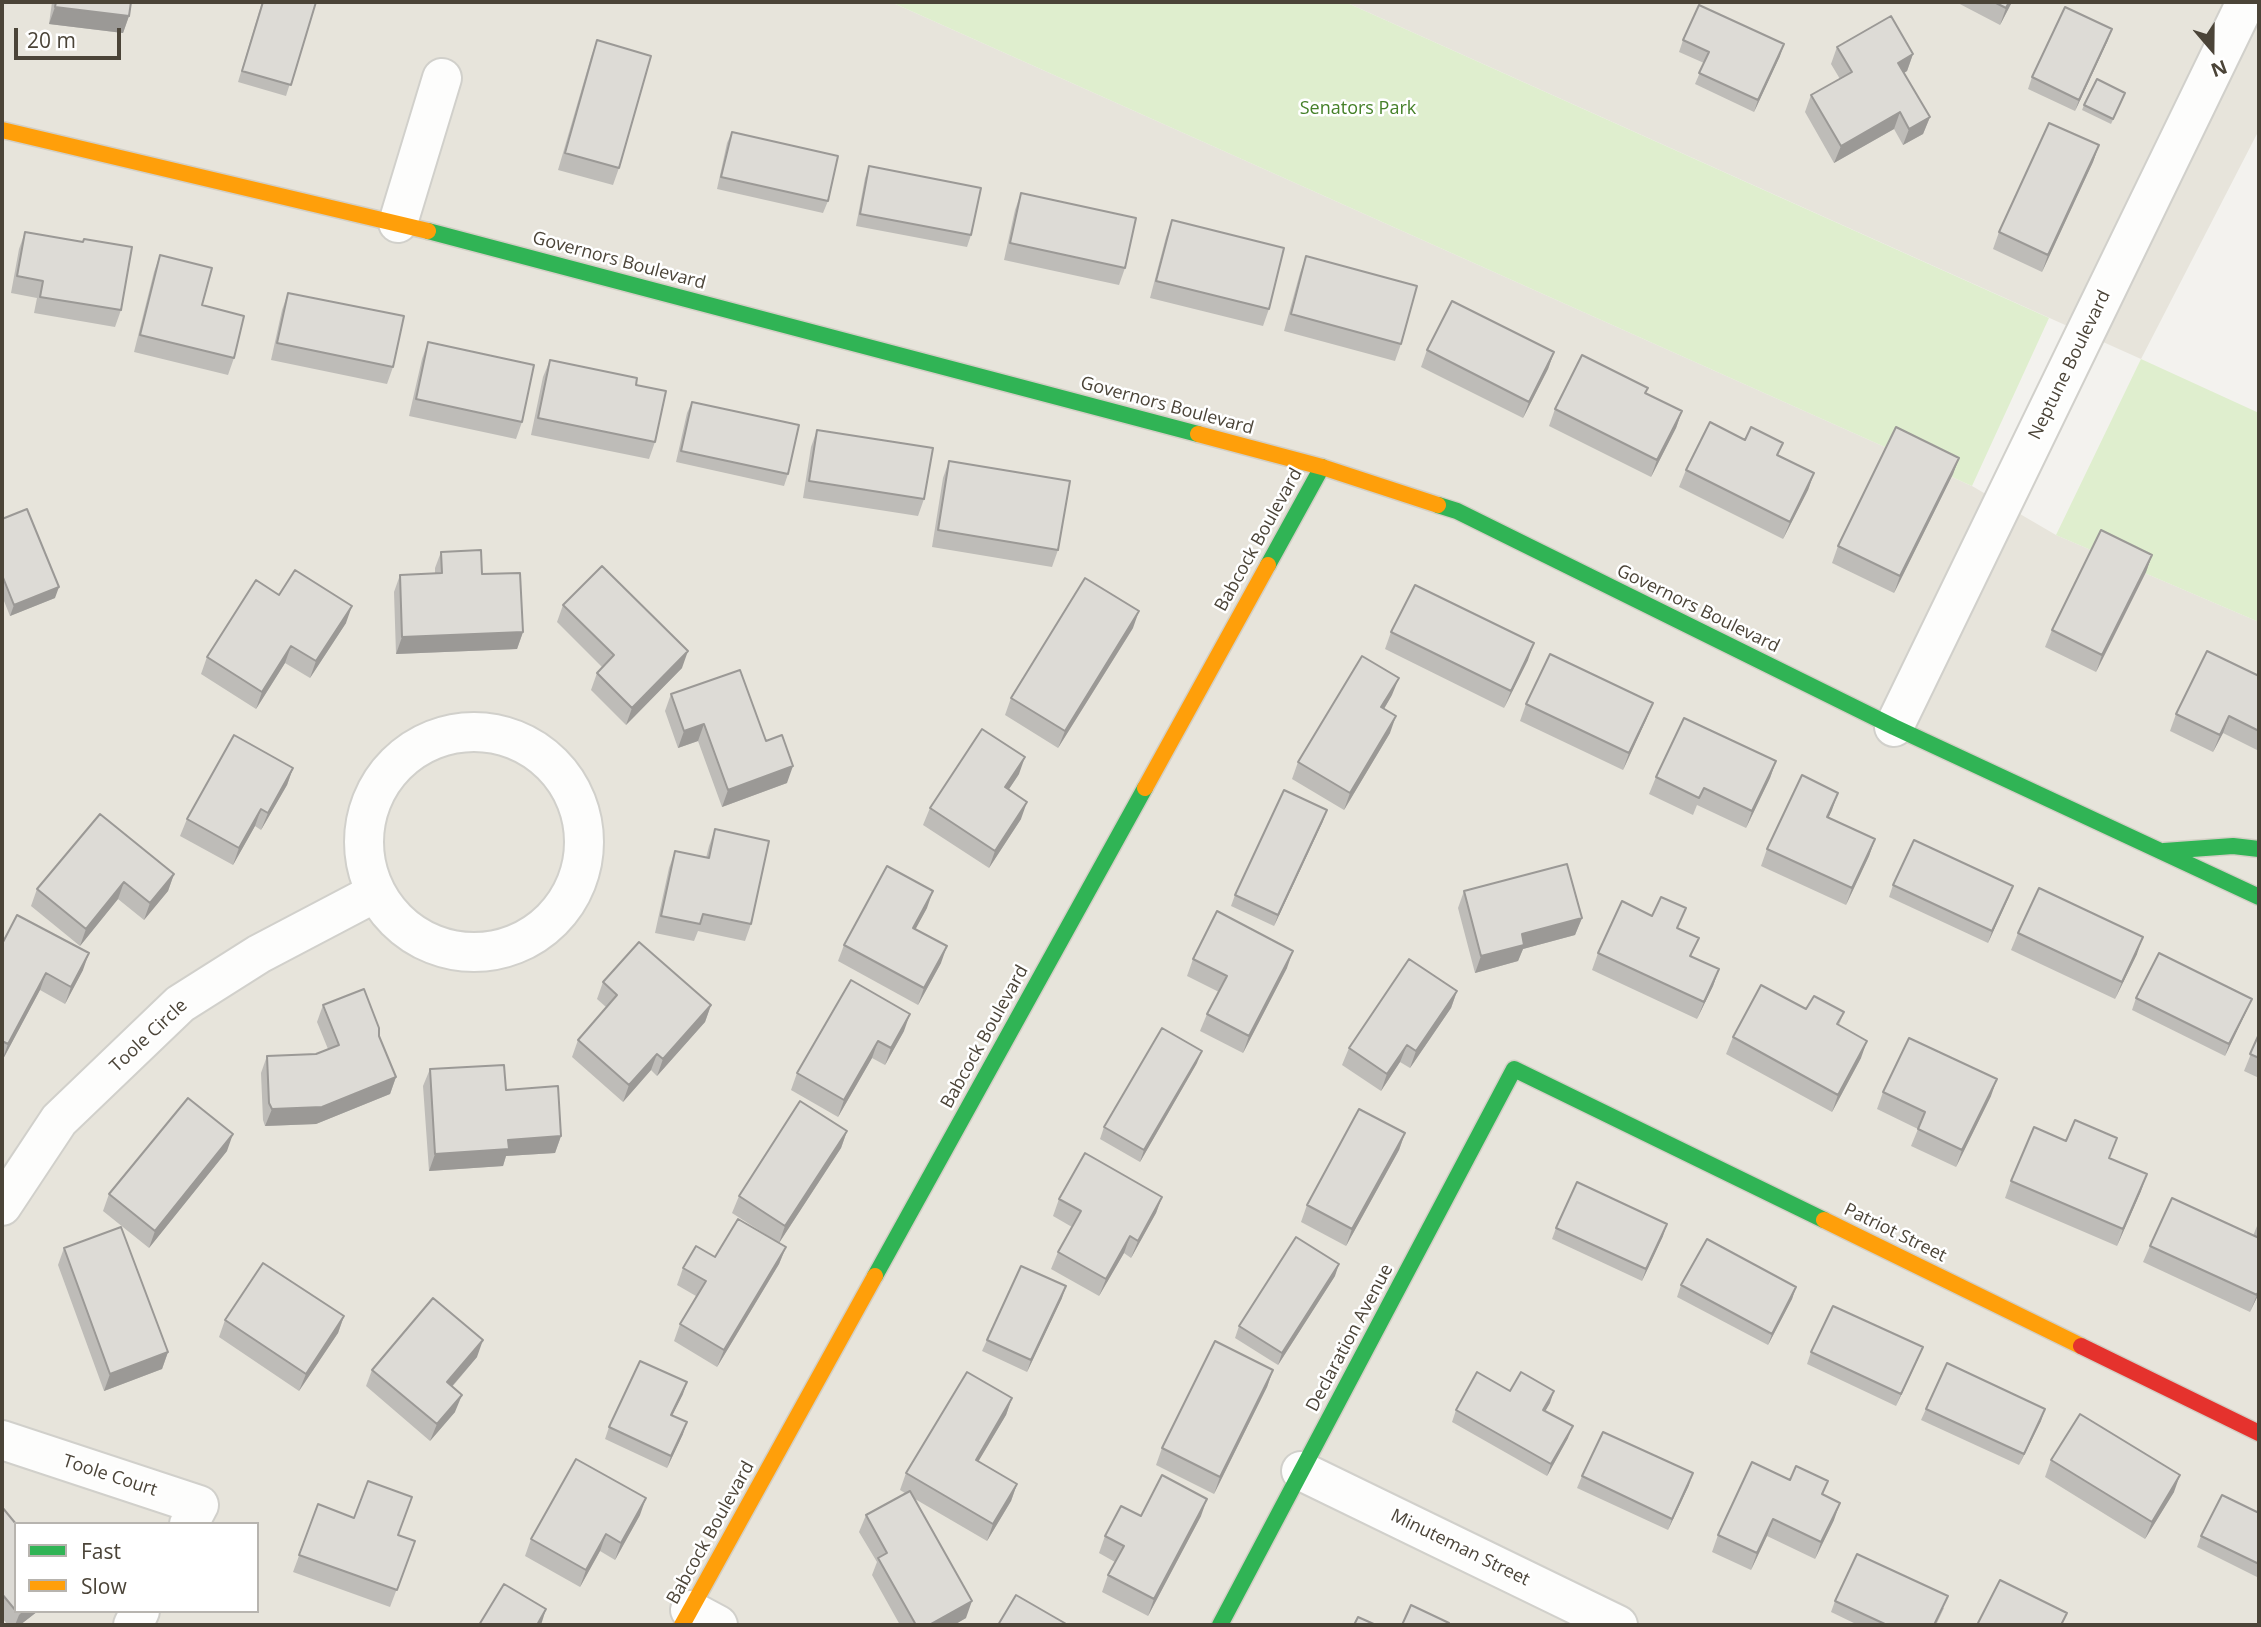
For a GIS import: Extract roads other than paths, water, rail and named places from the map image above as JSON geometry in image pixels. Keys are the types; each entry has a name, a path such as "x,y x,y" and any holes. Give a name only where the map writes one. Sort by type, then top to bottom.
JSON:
{"street":[{"name":"Neptune Boulevard","path":"1894,727 2246,2"},
{"path":"398,223 442,78"},
{"name":"Governors Boulevard","path":"2,130 398,223 1322,467 1457,511 1894,727 2259,897"},
{"name":"Babcock Boulevard","path":"697,1620 1322,467"},
{"path":"478,731 515,739 548,760 572,789 583,822 584,858 573,891 553,919 525,940 492,952 457,952 423,942 395,921 374,893 363,856 365,818 380,783 406,754 428,742 440,736 478,731"},
{"path":"2162,851 2233,846 2259,849"},
{"name":"Toole Circle","path":"2,1206 59,1120 180,1004 259,954 374,893"},
{"name":"Patriot Street","path":"1514,1069 2259,1433"},
{"name":"Declaration Avenue","path":"1220,1625 1514,1069"},
{"name":"Toole Court","path":"2,1440 199,1506 190,1522"},
{"name":"Minuteman Street","path":"1301,1471 1618,1625"}],"park label":[{"name":"Senators Park","path":"1358,109"}]}
